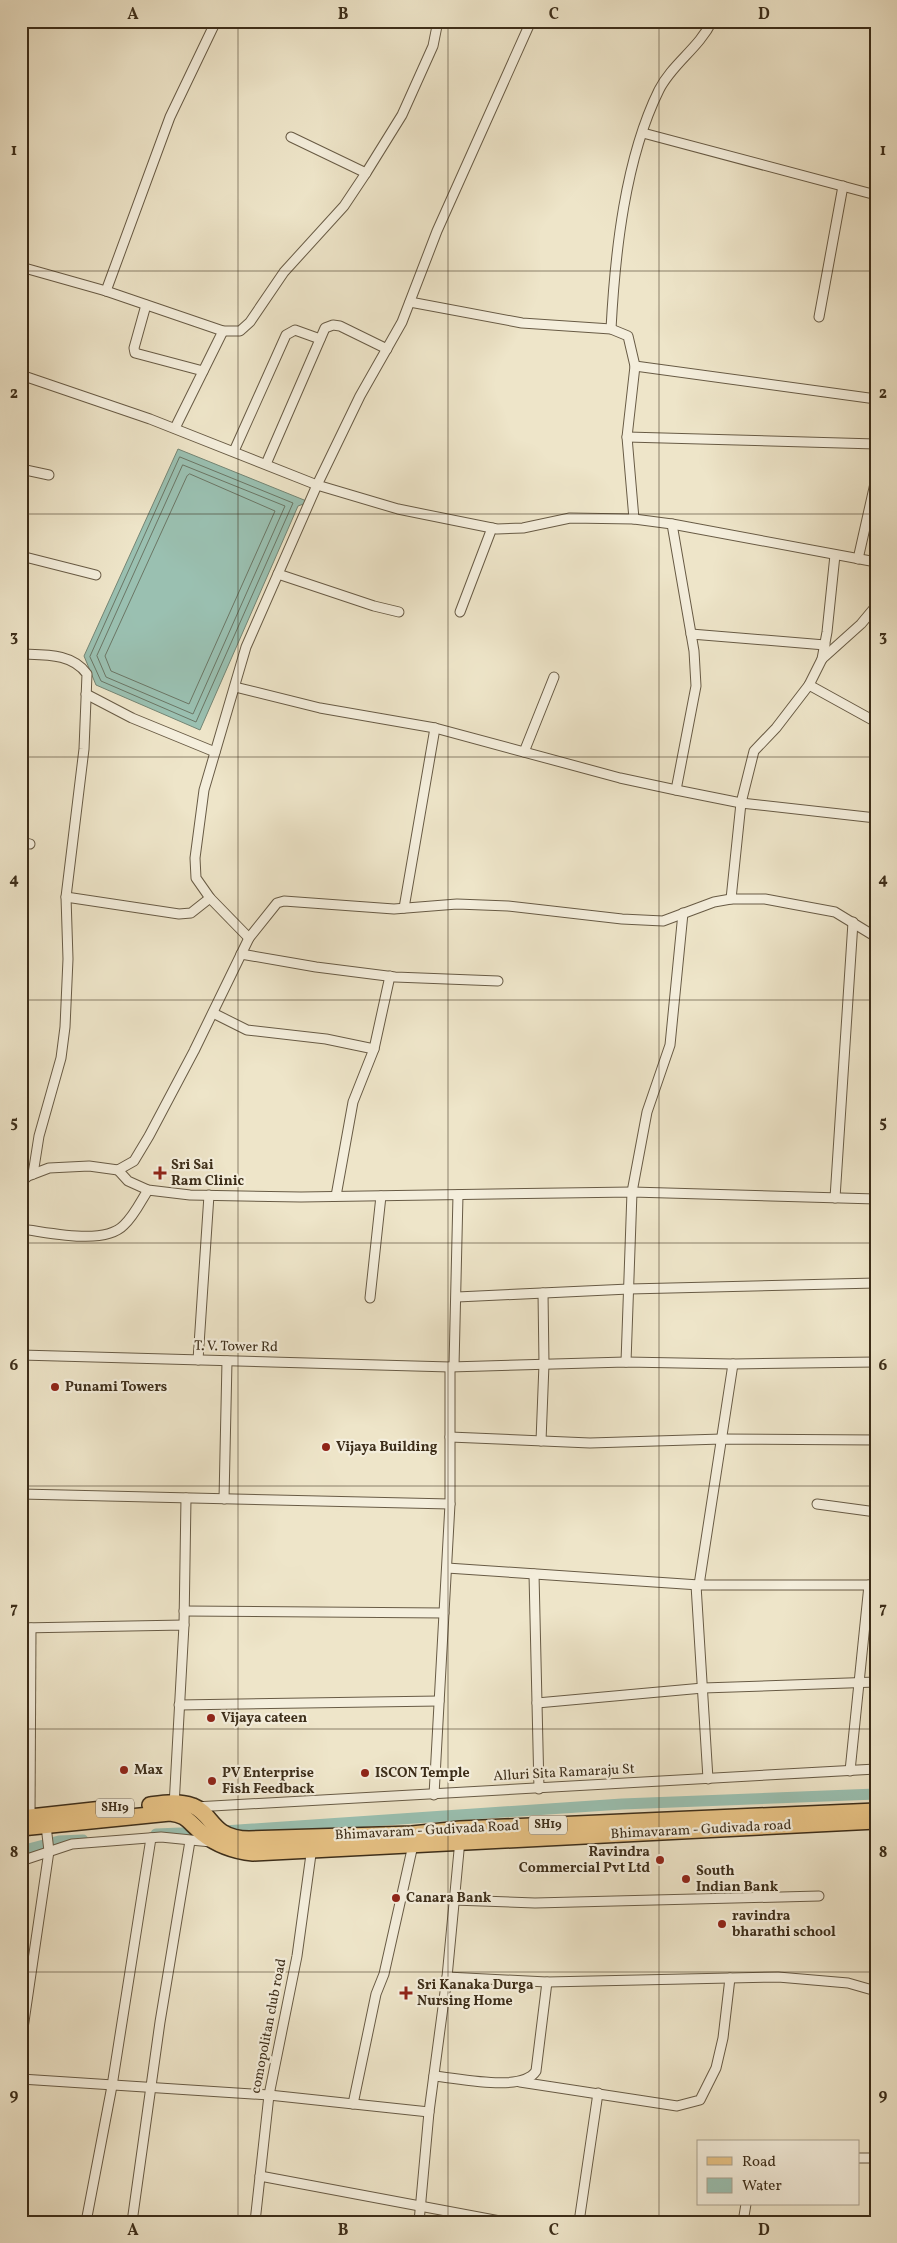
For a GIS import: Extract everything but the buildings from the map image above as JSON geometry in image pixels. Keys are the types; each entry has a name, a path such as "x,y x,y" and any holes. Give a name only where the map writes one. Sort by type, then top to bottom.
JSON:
{"main road":[{"name":"SH19","path":"24,1821 186,1810 219,1837"},
{"name":"SH19","path":"24,1821 46,1828 186,1810"},
{"name":"SH19","path":"186,1810 196,1837 219,1837"},
{"name":"Bhimavaram - Gudivada Road","path":"786,1820 876,1811"},
{"name":"Bhimavaram - Gudivada road","path":"219,1837 253,1853 312,1843 413,1845 460,1835 786,1820 876,1821"},
{"name":"Bhimavaram - Gudivada Road","path":"312,1843 412,1834 460,1835"}],"street":[{"path":"106,291 170,117 216,21"},
{"path":"21,267 106,291 223,331 240,331 250,322 284,272 344,206 366,173 402,115 433,46 438,21"},
{"path":"249,938 210,898 196,878 195,858 204,790 246,647 317,485 360,396 402,322 437,231 530,21"},
{"path":"611,329 612,294 626,196 643,133 658,91 665,79 696,47 712,21"},
{"path":"643,133 876,195"},
{"path":"291,137 366,173"},
{"path":"819,317 843,186"},
{"path":"410,302 522,323 611,329 628,336 635,366 627,437 634,519"},
{"path":"146,304 134,348 135,353 203,371"},
{"path":"266,464 325,328 333,325 340,326 387,349"},
{"path":"234,451 286,335 295,330 320,339"},
{"path":"175,428 223,331"},
{"path":"635,366 876,399"},
{"path":"21,375 175,428 317,485 398,509 492,528 523,528 570,518 634,519 672,524 876,562"},
{"path":"627,437 876,444"},
{"path":"21,469 49,475"},
{"path":"858,559 876,480"},
{"path":"672,524 691,634 696,686 690,730 676,790"},
{"path":"460,612 492,528"},
{"path":"731,899 741,803 754,751 776,728 809,685 822,659 835,555"},
{"path":"21,556 96,575"},
{"path":"278,574 374,606 399,612"},
{"path":"822,659 861,624 876,606"},
{"path":"691,634 825,646"},
{"path":"21,654 67,658 82,667 87,674 84,749 66,897 68,959 66,1027 61,1058 39,1136 33,1174"},
{"path":"524,752 554,677"},
{"path":"809,685 876,722"},
{"path":"235,687 320,708 435,728 620,778 676,790 741,803 876,818"},
{"path":"86,694 132,718 215,752"},
{"path":"404,908 435,728"},
{"path":"66,897 179,914 191,913 210,898"},
{"path":"21,1182 33,1174 49,1168 69,1166 118,1170 134,1160 149,1136 213,1013 249,938 277,903 284,901 404,908 457,904 508,906 622,920 663,921 731,899 765,899 835,912 876,937"},
{"path":"626,1362 632,1192 647,1112 670,1045 684,913"},
{"path":"834,1198 853,922"},
{"path":"242,954 316,967 390,976 498,981"},
{"path":"336,1196 353,1102 374,1049 390,976"},
{"path":"213,1013 248,1030 326,1039 374,1049"},
{"path":"118,1170 128,1181 148,1190 209,1195 381,1196 632,1192 876,1200"},
{"path":"21,1229 94,1237 110,1235 124,1226 148,1190"},
{"path":"198,1360 209,1195"},
{"path":"434,1795 450,1504 450,1437 458,1195"},
{"path":"370,1298 381,1196"},
{"path":"456,1297 628,1289 876,1283"},
{"path":"541,1441 544,1364 543,1293"},
{"name":"T. V. Tower Rd","path":"21,1355 452,1366 626,1362 732,1364 876,1362"},
{"path":"224,1499 227,1361"},
{"path":"708,1779 698,1585 722,1439 732,1364"},
{"path":"450,1437 590,1443 722,1439 876,1440"},
{"path":"21,1494 450,1504"},
{"path":"186,1498 184,1625 179,1705 186,1810"},
{"path":"817,1504 876,1512"},
{"path":"446,1568 698,1585 872,1585 850,1770"},
{"path":"534,1574 539,1789"},
{"path":"184,1611 444,1613"},
{"path":"21,1628 184,1625"},
{"path":"24,1821 31,1628"},
{"path":"537,1703 703,1688 876,1682"},
{"path":"179,1705 439,1701"},
{"name":"Alluri Sita Ramaraju St","path":"186,1810 876,1769"},
{"path":"21,2042 48,1849 46,1828"},
{"path":"419,2222 429,2112 447,1977 460,1835"},
{"path":"21,1861 48,1849 72,1844 151,1838 196,1837 150,2088 132,2222"},
{"path":"86,2222 112,2086 151,1838"},
{"name":"comopolitan club road","path":"255,2222 269,2095 297,1956 312,1843"},
{"path":"353,2104 376,1994 384,1974 413,1845"},
{"path":"453,1900 535,1903 819,1896"},
{"path":"447,1977 547,1982 778,1977 848,1983 876,1991"},
{"path":"434,2076 506,2083 520,2082 677,2106 700,2100 716,2068 723,2038 730,1978"},
{"path":"520,2082 533,2076 536,2071 547,1982"},
{"path":"21,2079 269,2095 429,2112"},
{"path":"579,2222 598,2093"},
{"path":"860,2158 876,2158"},
{"path":"260,2176 505,2222"},
{"path":"743,2222 746,2206"}],"water":[{"path":"178,449 309,502 298,506 200,730 96,685 84,656"}],"waterway":[{"path":"224,1831 622,1804 876,1794"},
{"path":"156,1834 205,1832"},
{"path":"21,1851 59,1841 83,1840"}],"place":[{"name":"Sri Sai Ram Clinic","path":"160,1173"},
{"name":"Punami Towers","path":"55,1387"},
{"name":"Vijaya Building","path":"326,1447"},
{"name":"Vijaya cateen","path":"211,1718"},
{"name":"Max","path":"124,1770"},
{"name":"ISCON Temple","path":"365,1773"},
{"name":"PV Enterprise Fish Feedback","path":"212,1781"},
{"name":"Ravindra Commercial Pvt Ltd","path":"660,1860"},
{"name":"South Indian Bank","path":"686,1879"},
{"name":"Canara Bank","path":"396,1898"},
{"name":"ravindra bharathi school","path":"722,1924"},
{"name":"Sri Kanaka Durga Nursing Home","path":"406,1993"}]}
